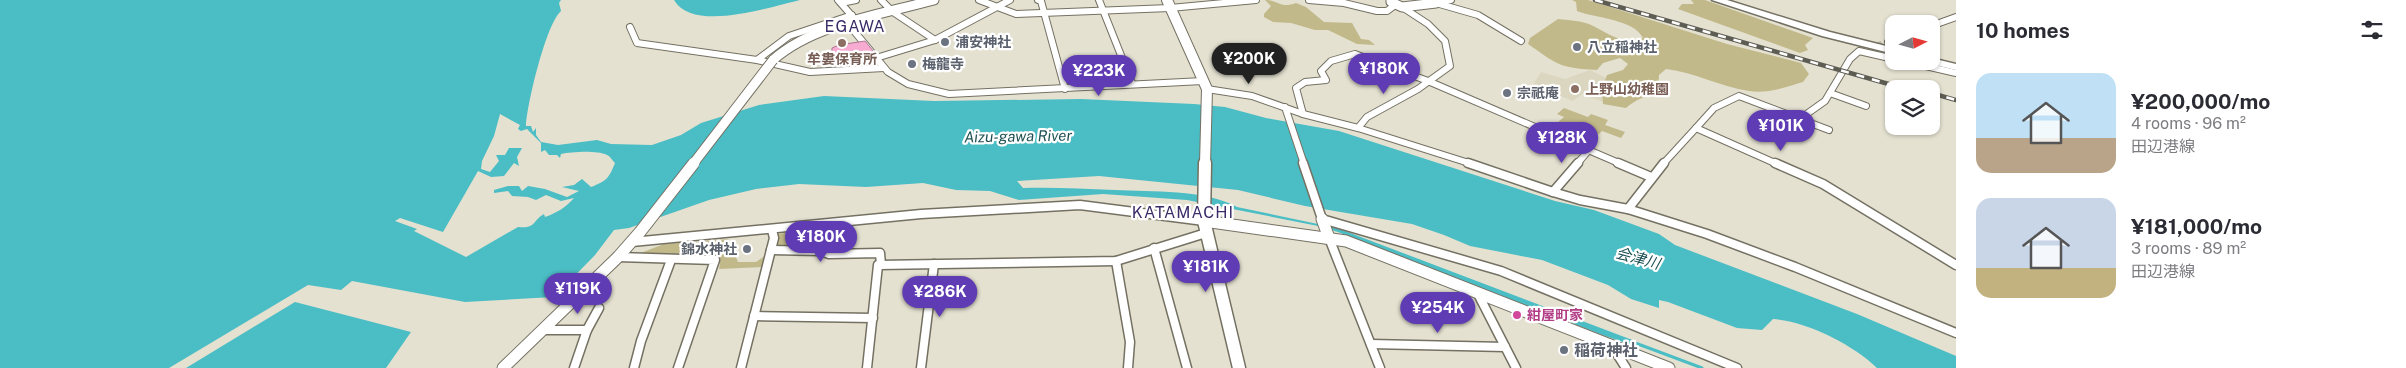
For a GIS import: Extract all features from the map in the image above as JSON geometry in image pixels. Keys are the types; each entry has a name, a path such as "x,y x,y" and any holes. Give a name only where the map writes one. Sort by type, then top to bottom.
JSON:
{"highway":[{"path":"1717,0 1826,34 1885,43"},
{"path":"1940,63 1956,67"}],"main road":[{"path":"1168,4 1205,89 1204,223 1240,368"}],"street":[{"path":"839,2 856,0"},
{"path":"881,0 893,12 935,40"},
{"path":"757,60 770,46 791,34 893,12 934,0"},
{"path":"979,0 1016,14 1103,11 1168,4 1256,0"},
{"path":"876,58 935,40 1010,0"},
{"path":"1038,0 1041,1 1065,89"},
{"path":"1099,0 1132,83"},
{"path":"1309,0 1344,3 1377,11 1387,11 1396,4 1436,3 1451,0"},
{"path":"839,2 855,19"},
{"path":"1436,3 1478,15 1521,41"},
{"path":"1358,128 1367,117 1450,66 1445,41 1428,24 1396,4"},
{"path":"1940,23 1956,18"},
{"path":"503,368 632,242 777,55 799,40 849,25 855,19"},
{"path":"849,25 884,68 908,84 950,94 1065,89 1132,83 1205,89 1252,96 1286,111 1358,128 1446,155 1553,192 1580,200 1628,209 1741,246 1956,333"},
{"path":"630,28 637,43 757,60 810,72 884,68"},
{"path":"1800,118 1825,101 1850,59 1859,51 1885,57"},
{"path":"1303,114 1296,88 1305,82 1326,80 1321,70 1323,66 1343,56 1355,54 1368,57 1428,81 1651,178"},
{"path":"1940,69 1956,73"},
{"path":"1830,93 1866,106"},
{"path":"1628,209 1651,178 1696,128 1698,122 1732,96 1739,96 1829,130"},
{"path":"1286,111 1322,219 1380,368"},
{"path":"1696,128 1822,184 1956,265"},
{"path":"1553,192 1588,151"},
{"path":"632,242 772,230 921,214 1080,206 1346,241 1669,368"},
{"path":"1322,219 1501,271 1737,368"},
{"path":"867,368 878,265 1116,261 1154,248 1204,223"},
{"path":"741,368 774,238 772,230"},
{"path":"1154,248 1187,368"},
{"path":"771,250 821,250 829,254 880,253 881,265"},
{"path":"618,257 715,260 678,368"},
{"path":"634,368 641,341 671,260"},
{"path":"1116,261 1130,342 1128,368"},
{"path":"921,368 934,264"},
{"path":"1477,291 1516,368"},
{"path":"574,368 587,330 598,308"},
{"path":"754,316 872,318"},
{"path":"544,330 587,330"},
{"path":"1371,344 1505,347"},
{"path":"1611,344 1626,368"}],"shaded area":[{"path":"1265,0 1283,5 1296,3 1306,7 1324,22 1352,23 1361,39 1369,40 1375,45 1357,44 1328,30 1315,30 1291,23 1273,22 1264,17 1264,14 1271,6"},
{"path":"1572,0 1588,0 1727,44 1801,63 1809,74 1803,82 1776,90 1756,92 1738,89 1687,73 1666,69 1659,75 1658,90 1637,100 1626,108 1603,104 1602,89 1607,75 1623,70 1628,64 1620,58 1603,63 1597,70 1567,66 1553,61 1528,44 1530,38 1558,19 1589,24 1622,40 1629,41 1643,38 1638,32 1623,23 1577,11 1576,2"},
{"path":"1691,0 1705,0 1813,38 1805,45 1808,50 1800,53 1678,9 1682,4 1694,4"},
{"name":"上野山幼稚園","path":"1590,70 1606,78 1609,104 1582,94 1573,101 1533,85 1541,72 1565,79"},
{"path":"1564,108 1588,117 1591,114 1608,120 1605,125 1625,132 1621,138 1602,131 1599,134 1584,128 1580,133 1557,123 1564,117 1557,114"},
{"path":"832,228 827,235 815,243 800,247 776,247 777,234"},
{"path":"728,239 738,262 756,262 766,255 763,267 719,269 720,263 716,257 705,257 706,241"},
{"path":"692,242 690,257 638,254 664,244"}],"water":[{"path":"0,0 561,0 559,3 561,11 549,31 538,65 526,126 531,126 533,132 536,128 536,135 541,142 558,145 597,140 611,144 652,145 681,135 701,123 759,105 824,96 934,101 1081,99 1225,107 1266,118 1339,131 1555,201 1594,210 1659,234 1675,245 1857,314 1956,356 1956,368 1877,368 1843,343 1800,324 1773,319 1762,330 1737,328 1668,302 1659,300 1659,308 1631,299 1608,285 1542,260 1470,246 1412,224 1305,206 1238,190 1099,176 1017,181 1023,188 1194,194 1224,201 1237,207 1337,228 1635,341 1632,345 1605,336 1338,232 1318,226 1187,200 1103,194 1019,200 990,191 956,190 923,183 866,187 799,184 756,189 709,200 629,228 614,230 595,255 554,297 465,302 352,281 341,290 308,285 169,368 0,368","holes":["500,114 520,125 518,129 521,131 527,129 541,143 541,152 545,150 549,155 557,155 560,158 561,154 602,153 609,156 615,163 611,172 604,181 591,187 582,179 574,185 562,187 579,191 567,197 545,189 528,186 522,191 519,186 508,186 494,190 494,193 508,191 512,196 528,197 536,200 546,195 561,201 574,198 557,212 545,217 544,214 531,226 518,227 466,257 414,231 417,229 395,221 400,218 443,232 478,171 491,177 504,176 514,163 519,166 517,157 522,148 509,148 505,155 496,155 499,161 490,172 481,169 482,161 494,136"]},
{"path":"674,0 800,0 752,12 714,16 697,15 684,10"},
{"path":"295,302 411,332 386,368 186,368"}],"building":[{"path":"865,41 874,52 832,54 832,48 839,45"}],"waterway":[{"path":"1630,341 1702,368"}],"tunnel":[{"path":"1859,51 1885,43"}],"railway":[{"path":"1595,0 1885,83"},
{"path":"1940,96 1956,100"}],"place":[{"name":"浦安神社","path":"945,42"},
{"name":"牟婁保育所","path":"842,43"},
{"name":"八立稲神社","path":"1577,47"},
{"name":"梅龍寺","path":"912,64"},
{"name":"上野山幼稚園","path":"1575,89"},
{"name":"宗祇庵","path":"1507,93"},
{"name":"錦水神社","path":"747,249"},
{"name":"紺屋町家","path":"1517,315"},
{"name":"稲荷神社","path":"1564,350"}],"district":[{"name":"EGAWA","path":"855,26"},
{"name":"KATAMACHI","path":"1183,212"}],"water label":[{"name":"Aizu-gawa River","path":"1018,136"},
{"name":"会津川","path":"1638,258"}]}
